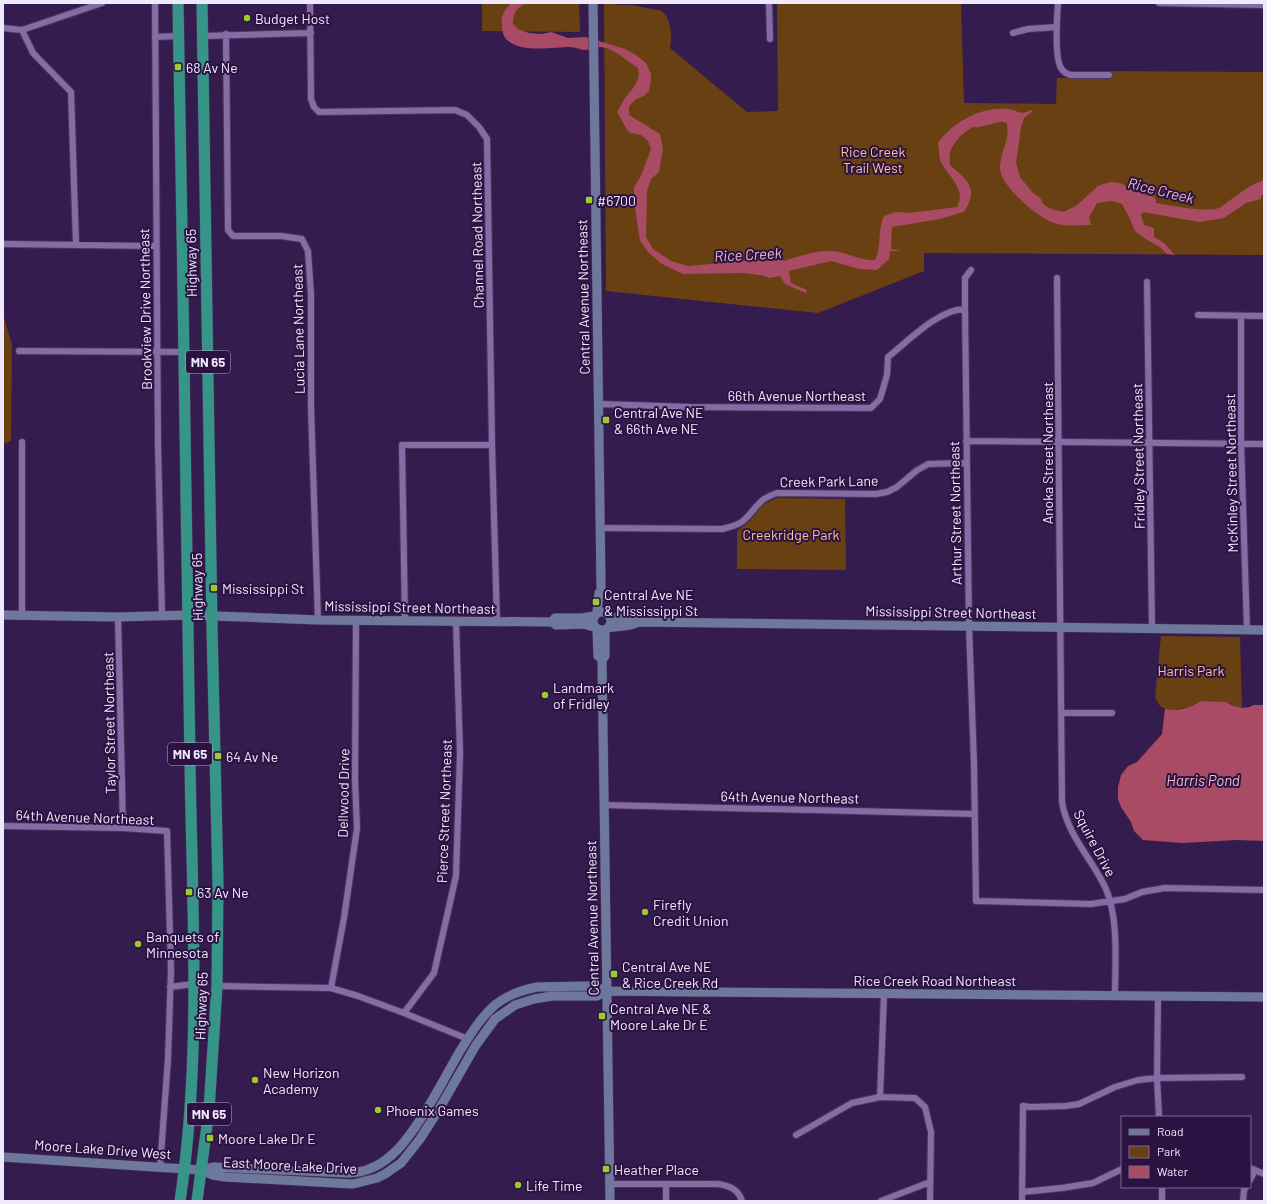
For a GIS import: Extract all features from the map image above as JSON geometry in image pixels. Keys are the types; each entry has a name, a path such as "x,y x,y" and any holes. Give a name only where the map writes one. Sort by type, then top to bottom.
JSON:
{"highway":[{"name":"Highway 65","path":"178,3 193,984 193,1062 185,1169"},
{"name":"Highway 65","path":"201,1170 210,1102 217,986 218,884 202,3"},
{"name":"MN 65","path":"180,1201 185,1169"},
{"name":"MN 65","path":"197,1201 201,1170"}],"street":[{"path":"3,28 22,30 102,3"},
{"name":"Brookview Drive Northeast","path":"155,3 157,351 162,615"},
{"name":"Channel Road Northeast","path":"310,3 311,99 319,112 455,110 467,115 479,127 487,139 492,445 497,622"},
{"name":"Central Avenue Northeast","path":"593,3 601,590 596,614"},
{"path":"769,3 770,40"},
{"path":"1058,3 1057,27 1059,61 1062,70 1066,74 1071,75 1109,75"},
{"path":"1159,3 1264,5"},
{"path":"1013,33 1028,29 1057,27"},
{"path":"22,30 33,53 71,92 76,244"},
{"path":"203,36 226,34 311,33"},
{"name":"Lucia Lane Northeast","path":"226,34 228,230 233,236 280,236 302,239 308,251 311,295 311,408 318,620"},
{"path":"155,37 178,36"},
{"path":"3,244 156,246"},
{"name":"Arthur Street Northeast","path":"971,270 965,278 964,309 968,626 975,814 976,901 1091,904 1111,902"},
{"name":"Anoka Street Northeast","path":"1057,278 1060,628"},
{"name":"Fridley Street Northeast","path":"1147,282 1152,629"},
{"name":"66th Avenue Northeast","path":"598,404 691,407 871,408 880,399 888,376 888,357 941,316 957,309 964,309"},
{"path":"1198,315 1264,316"},
{"name":"McKinley Street Northeast","path":"1241,316 1241,444 1247,630"},
{"path":"19,351 184,352"},
{"path":"966,441 1264,444"},
{"path":"22,442 22,615"},
{"path":"405,621 402,445 492,445"},
{"name":"Creek Park Lane","path":"600,528 722,529 734,526 743,521 761,500 777,493 876,494 887,492 897,487 916,471 928,464 966,463"},
{"name":"Central Avenue Northeast","path":"601,590 604,594 609,616"},
{"path":"602,612 609,616 611,623 601,628 592,621 596,614 602,612"},
{"name":"Mississippi Street Northeast","path":"552,622 555,618 582,618 596,614"},
{"name":"Mississippi Street Northeast","path":"3,615 118,617 188,615 318,620 552,622 556,625 583,624 601,628 619,625 634,626 638,622"},
{"name":"Mississippi Street Northeast","path":"609,616 634,618 638,622 1264,630"},
{"name":"Taylor Street Northeast","path":"118,617 123,828"},
{"name":"Dellwood Drive","path":"331,988 344,918 357,828 355,780 356,620"},
{"name":"Pierce Street Northeast","path":"404,1013 434,974 456,876 460,753 456,622"},
{"name":"Central Avenue Northeast","path":"601,628 598,656 602,659 610,1201"},
{"name":"Squire Drive","path":"1060,628 1062,802 1065,816 1105,888 1111,902 1114,926 1115,996"},
{"path":"1061,713 1112,713"},
{"name":"64th Avenue Northeast","path":"604,805 975,814"},
{"name":"64th Avenue Northeast","path":"3,826 123,828 167,832 171,970 170,987"},
{"path":"1111,902 1125,900 1147,891 1166,888 1264,890"},
{"path":"160,1167 168,1059 170,987 193,984"},
{"path":"217,986 331,988 404,1013 468,1039"},
{"name":"Rice Creek Road Northeast","path":"468,1039 482,1019 495,1005 519,992 530,988 544,986 596,987 606,991 1264,997"},
{"name":"Rice Creek Road Northeast","path":"476,1045 495,1019 515,1005 542,997 560,995 597,996 606,991"},
{"path":"880,1097 884,994"},
{"path":"1158,996 1157,1078 1159,1116"},
{"name":"East Moore Lake Drive","path":"201,1170 214,1167 348,1173 363,1171 376,1166 394,1154 416,1127 468,1039"},
{"name":"East Moore Lake Drive","path":"201,1170 213,1175 225,1177 343,1184 358,1183 377,1178 395,1168 411,1151 430,1124 476,1045"},
{"path":"1022,1201 1022,1106 1030,1108 1079,1104 1115,1087 1138,1080 1157,1078 1242,1077"},
{"path":"796,1134 852,1103 880,1097 915,1098 925,1107 932,1132 930,1201"},
{"name":"Moore Lake Drive West","path":"3,1157 201,1170"},
{"path":"1022,1192 1093,1183 1121,1169"},
{"path":"1253,1169 1264,1174"},
{"path":"881,1201 930,1182"},
{"path":"610,1184 718,1184 730,1186 739,1193 742,1201"},
{"path":"666,1184 666,1201"},
{"path":"1162,1188 1162,1201"},
{"path":"1243,1201 1245,1188"}],"green space":[{"path":"482,3 579,3 580,32 482,31"},
{"name":"Rice Creek Trail West","path":"604,3 632,5 658,10 665,14 671,33 670,48 747,112 778,111 777,3 961,3 964,103 1056,104 1057,78 1094,78 1094,71 1264,72 1264,255 924,253 924,271 818,313 606,291"},
{"path":"3,314 12,345 11,441 3,444"},
{"name":"Creekridge Park","path":"778,498 845,499 846,570 737,569 737,531 749,521 763,505"},
{"name":"Harris Park","path":"1161,636 1240,637 1242,708 1234,706 1230,703 1200,701 1190,707 1172,710 1165,709 1160,706 1155,698"}],"water":[{"name":"Rice Creek","path":"511,3 526,3 517,9 515,14 513,24 518,29 529,33 542,34 551,32 568,38 586,37 625,49 646,63 651,74 649,91 644,96 636,99 629,106 629,115 660,134 663,149 659,172 651,179 647,191 646,237 653,249 671,261 688,266 745,261 772,261 781,259 784,261 807,254 824,251 836,251 863,259 875,260 884,216 896,212 909,213 957,207 960,194 955,183 941,162 938,143 951,128 968,117 987,110 1007,109 1021,113 1031,110 1033,111 1024,118 1021,128 1016,163 1020,177 1032,192 1041,199 1043,204 1051,209 1063,212 1076,206 1098,186 1110,182 1120,183 1146,195 1155,197 1156,203 1206,210 1220,207 1246,189 1264,180 1264,194 1261,196 1261,199 1246,203 1224,218 1199,222 1143,212 1141,215 1144,225 1154,228 1154,237 1164,243 1175,255 1167,254 1160,247 1135,231 1122,204 1111,201 1097,203 1089,217 1091,225 1068,225 1054,223 1039,215 1021,200 1012,191 1001,174 1000,163 1007,137 1007,122 1001,116 987,120 972,127 954,143 951,150 950,165 962,176 971,191 971,197 964,212 940,219 892,227 891,249 901,251 890,251 889,259 877,270 859,269 831,261 789,271 791,283 807,290 806,293 785,284 780,276 770,278 744,273 683,274 662,264 649,253 640,241 635,208 634,187 641,176 651,149 648,141 641,135 630,133 627,130 617,112 625,98 636,84 639,73 638,68 616,52 601,47 589,50 581,50 574,47 541,49 519,47 511,43 504,36 502,17"},
{"name":"Harris Pond","path":"1200,701 1226,702 1242,708 1253,705 1264,705 1264,841 1237,840 1182,843 1143,840 1134,831 1131,822 1121,807 1118,799 1118,787 1121,775 1128,766 1137,762 1162,734 1165,709 1183,709"}],"waterway":[{"name":"Rice Creek","path":"977,122 1001,116 1013,119"}],"place":[{"name":"Budget Host","path":"247,18"},
{"name":"68 Av Ne","path":"178,67"},
{"name":"#6700","path":"589,200"},
{"name":"Central Ave NE & 66th Ave NE","path":"606,420"},
{"name":"Mississippi St","path":"214,588"},
{"name":"Central Ave NE & Mississippi St","path":"596,602"},
{"name":"Landmark of Fridley","path":"545,695"},
{"name":"64 Av Ne","path":"218,756"},
{"name":"63 Av Ne","path":"189,892"},
{"name":"Firefly Credit Union","path":"645,912"},
{"name":"Banquets of Minnesota","path":"138,944"},
{"name":"Central Ave NE & Rice Creek Rd","path":"614,974"},
{"name":"Central Ave NE & Moore Lake Dr E","path":"602,1016"},
{"name":"New Horizon Academy","path":"255,1080"},
{"name":"Phoenix Games","path":"378,1110"},
{"name":"Moore Lake Dr E","path":"210,1138"},
{"name":"Heather Place","path":"606,1169"},
{"name":"Life Time","path":"518,1185"}]}
